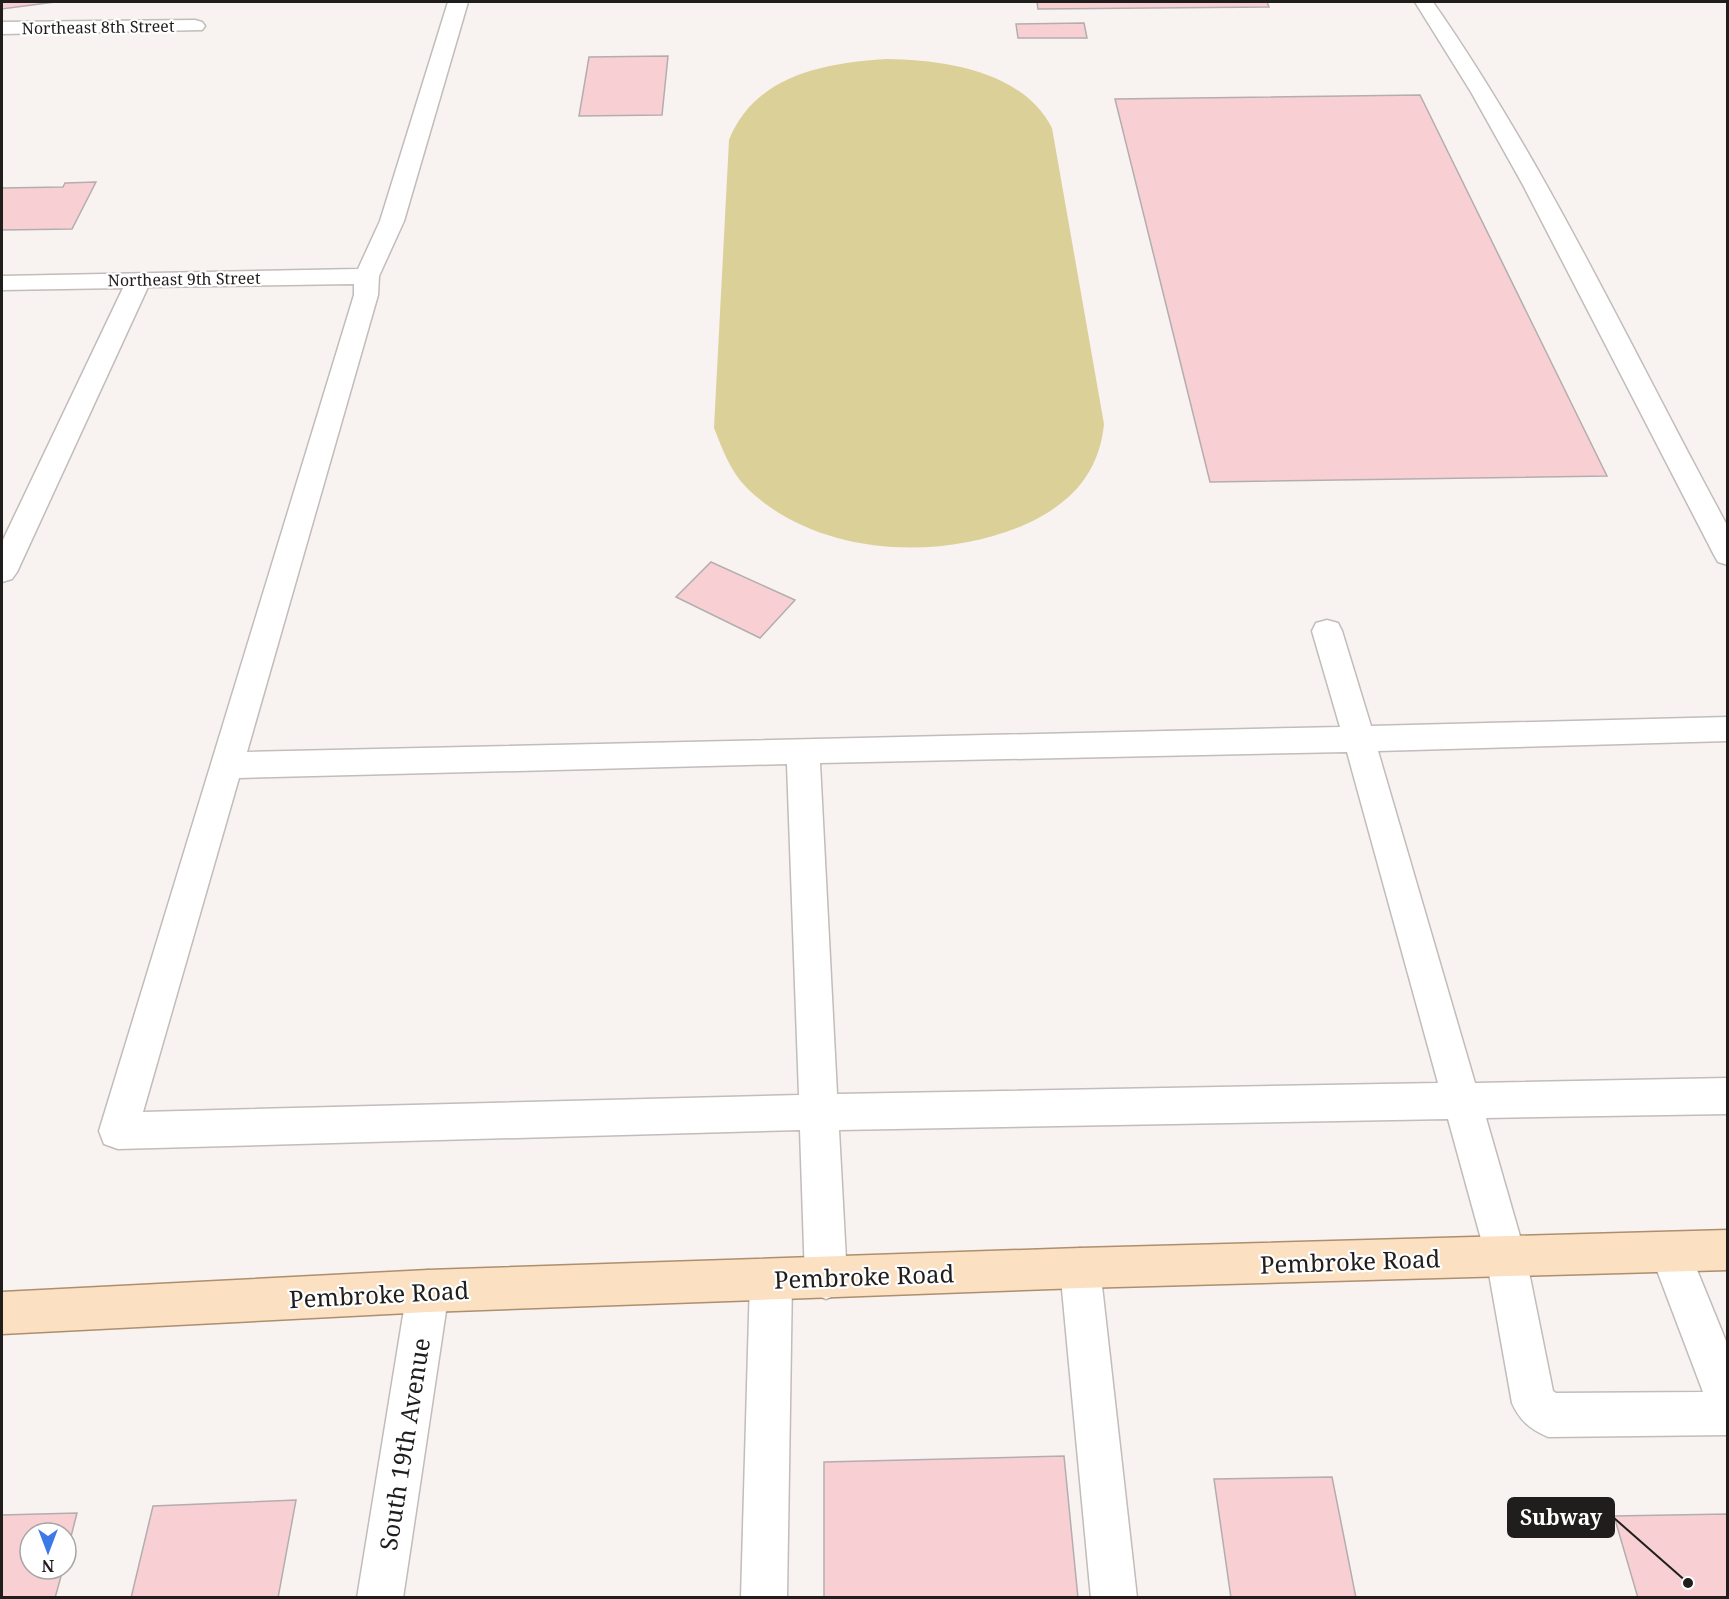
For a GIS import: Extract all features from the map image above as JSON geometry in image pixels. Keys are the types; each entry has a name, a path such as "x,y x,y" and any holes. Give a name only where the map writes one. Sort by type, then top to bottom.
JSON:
{"main road":[{"name":"Pembroke Road","path":"2,1313 428,1291 1080,1268 1728,1250"}],"street":[{"path":"458,2 392,221 367,276 366,295 118,1131 818,1112 1728,1095"},
{"path":"1424,2 1465,60 1496,114 1580,268 1728,555"},
{"name":"Northeast 8th Street","path":"2,28 148,18 195,26"},
{"name":"Northeast 9th Street","path":"2,283 367,276"},
{"path":"2,572 139,280"},
{"path":"1327,631 1506,1257 1534,1403 1548,1415 1728,1413"},
{"path":"227,765 1728,729"},
{"path":"803,751 826,1278"},
{"path":"1670,1252 1728,1401"},
{"path":"1080,1268 1114,1598"},
{"path":"764,1598 771,1280"},
{"name":"South 19th Avenue","path":"380,1598 428,1291"}],"shaded area":[{"path":"887,59 957,66 1002,81 1022,93 1039,109 1052,128 1104,424 1096,458 1079,486 1068,498 1024,525 990,537 954,544 917,547 879,546 842,539 807,527 774,510 740,481 723,451 714,428 729,140 741,118 756,100 774,87 816,69"}],"building":[{"path":"2,2 55,2 2,9"},
{"path":"1037,2 1267,2 1269,7 1038,9"},
{"path":"1084,23 1087,38 1018,38 1016,24"},
{"path":"668,56 662,115 579,116 589,57"},
{"path":"1420,95 1607,476 1210,482 1115,99"},
{"path":"96,182 72,229 2,230 2,188 63,187 65,183"},
{"path":"711,562 795,600 760,638 676,597"},
{"path":"1064,1456 1078,1598 824,1598 824,1462"},
{"path":"1332,1477 1356,1598 1231,1598 1214,1479"},
{"path":"296,1500 278,1598 131,1598 153,1506"},
{"path":"77,1513 75,1521 18,1521 18,1581 60,1581 55,1598 2,1598 2,1515"},
{"path":"1728,1514 1728,1598 1638,1598 1614,1516"}],"place":[{"name":"Subway","path":"1688,1583"}]}
